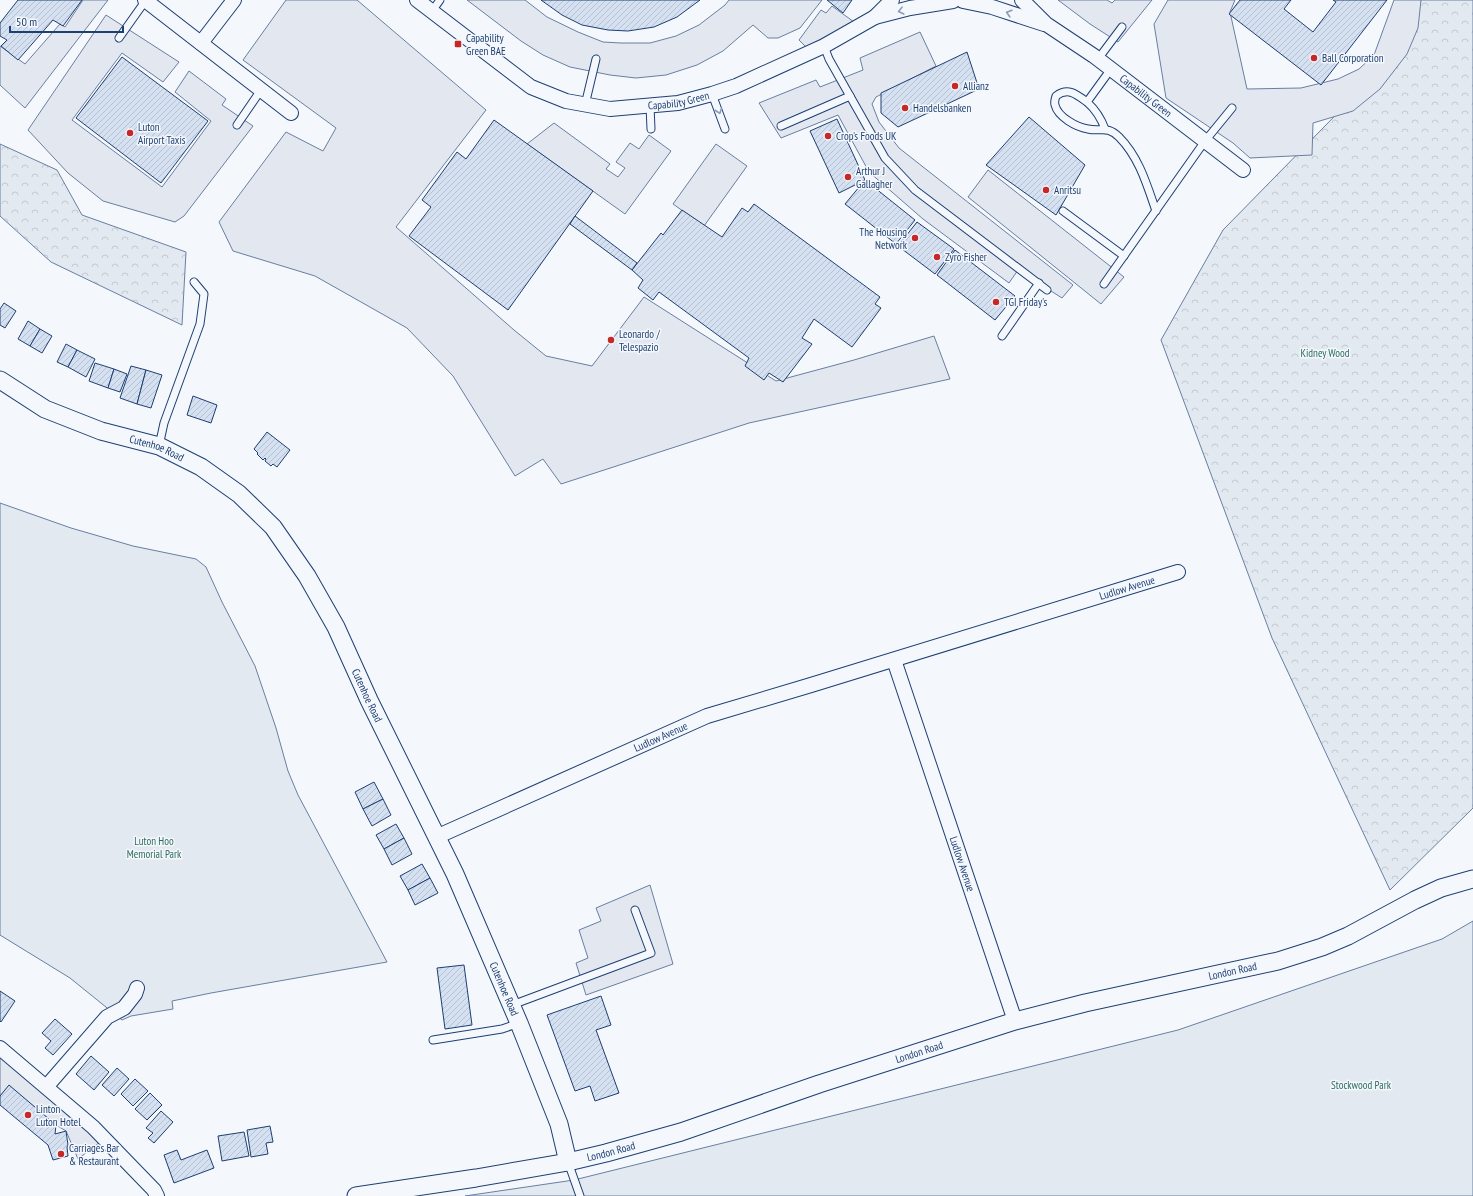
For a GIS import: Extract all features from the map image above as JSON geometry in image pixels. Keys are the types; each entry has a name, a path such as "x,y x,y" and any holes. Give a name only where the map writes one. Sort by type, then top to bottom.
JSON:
{"street":[{"path":"145,0 291,113"},
{"path":"200,43 234,0"},
{"name":"Capability Green","path":"417,0 436,6 531,87 566,101 610,109 678,103 712,94 736,86 824,46 875,17 910,8 958,0"},
{"path":"875,17 892,0"},
{"path":"958,0 992,7 1046,24"},
{"path":"1022,0 1046,24"},
{"name":"Capability Green","path":"1046,24 1098,59 1243,170"},
{"name":"Cutenhoe Road","path":"0,380 45,409 101,431 159,446 201,467 239,494 273,527 307,576 336,627 369,700 455,874 512,1005 558,1124 568,1162"},
{"name":"Ludlow Avenue","path":"436,837 707,716 1178,572"},
{"name":"Ludlow Avenue","path":"894,660 1015,1022"},
{"name":"London Road","path":"356,1196 476,1178 568,1162 606,1153 680,1132 819,1084 1015,1022 1085,1004 1278,961 1322,947 1348,936 1441,888 1473,880"},
{"path":"47,1086 107,1017 124,1008 135,994 137,988"},
{"path":"0,1048 47,1086 93,1127 154,1190 157,1196"}],"lane":[{"path":"119,38 145,0"},
{"path":"1098,59 1122,27"},
{"path":"824,46 829,59 885,158 915,190 1047,290"},
{"path":"585,105 596,59"},
{"path":"1087,102 1111,69"},
{"path":"236,126 261,90"},
{"path":"1105,129 1101,118 1087,102 1068,92 1062,91 1056,96 1054,103 1057,110 1064,118 1077,127 1089,130 1105,129 1114,133 1120,138 1134,156 1145,178 1156,211"},
{"path":"712,94 725,129"},
{"path":"781,126 850,96"},
{"path":"650,106 652,129"},
{"path":"1104,284 1205,141 1232,108"},
{"path":"1063,211 1124,256"},
{"path":"159,446 164,423 200,324 204,294 194,282"},
{"path":"1002,336 1039,283"},
{"path":"512,1005 651,953 635,910"},
{"path":"433,1040 502,1029 519,1023"},
{"path":"568,1162 580,1196"}],"green space":[{"name":"Kidney Wood","path":"1419,0 1473,0 1473,808 1390,890 1272,638 1161,340 1223,230 1373,77"},
{"path":"0,144 57,170 82,215 186,252 182,325 51,262 0,216"},
{"name":"Luton Hoo Memorial Park","path":"0,503 71,528 133,546 196,559 206,567 255,666 276,728 288,771 298,795 387,962 172,1001 173,1009 131,1016 122,1020 70,978 0,935"},
{"name":"Stockwood Park","path":"1473,921 1473,1196 465,1196 574,1180 1178,1030 1442,939"}],"shaded area":[{"path":"83,0 108,0 25,108 0,85 0,46 25,64 60,24 65,27"},
{"path":"286,0 357,0 486,110 396,227 546,356 592,366 644,297 776,381 934,336 950,379 749,423 561,484 543,459 515,476 453,376 407,328 315,276 233,251 219,222 286,132 323,151 336,128 243,60"},
{"path":"467,0 525,0 547,17 603,42 650,43 676,36 699,25 725,5 729,0 822,0 800,28 778,38 768,38 753,25 723,51 697,65 666,75 636,78 610,75 570,67 543,55 521,41"},
{"path":"1058,0 1107,0 1112,3 1115,0 1152,0 1118,42 1090,24"},
{"path":"1168,0 1235,0 1230,12 1247,89 1301,88 1338,79 1359,69 1374,55 1394,0 1421,0 1418,28 1407,54 1380,89 1353,111 1313,123 1312,155 1250,158 1233,143 1166,98 1154,24"},
{"path":"832,6 854,22 806,47 799,40 821,10 826,13"},
{"path":"106,15 179,62 163,82 122,53 72,120 162,187 211,121 175,92 189,71 226,99 222,105 253,126 184,216 175,222 103,201 68,173 28,130"},
{"path":"920,32 936,66 876,97 872,104 879,122 899,148 1073,285 1062,298 1018,270 1009,283 923,219 869,172 838,115 781,138 759,103 816,80 820,87 863,70 860,58"},
{"path":"554,123 610,164 606,169 618,177 625,168 616,162 630,143 639,149 649,135 671,151 625,214 527,144"},
{"path":"716,144 747,166 704,226 673,204"},
{"path":"988,170 1124,277 1101,304 968,197"},
{"path":"650,885 673,964 586,995 576,963 588,958 579,930 601,921 596,908"},
{"path":"0,1055 100,1142 78,1159 66,1131 56,1125 9,1086 0,1096"}],"building":[{"path":"18,0 82,0 63,26 53,20 18,60 1,46 7,40 0,36 0,23"},
{"path":"541,0 700,0 677,17 654,27 628,31 608,30 582,25 562,15"},
{"path":"827,0 852,0 843,13"},
{"name":"Ball Corporation","path":"1240,0 1291,0 1284,9 1313,32 1336,2 1333,0 1387,0 1321,85 1229,14"},
{"path":"967,52 979,89 898,127 881,113 881,93"},
{"path":"122,57 208,121 161,183 76,118"},
{"name":"Anritsu","path":"1029,117 1085,165 1056,215 986,165"},
{"path":"837,119 865,180 839,193 810,131"},
{"path":"494,120 593,191 508,310 409,236 431,207 422,200 457,152 466,159"},
{"path":"865,180 915,220 896,244 845,204"},
{"path":"754,204 880,297 875,304 881,308 852,347 814,319 802,338 812,344 783,382 769,373 764,380 745,366 749,358 659,292 653,300 638,288 643,280 632,270 661,233 663,235 682,210 722,237 742,208 748,212"},
{"path":"575,216 637,263 632,270 570,224"},
{"path":"917,222 954,249 935,274 898,246"},
{"path":"955,250 1015,296 995,320 937,275"},
{"path":"4,303 16,311 5,328 0,325 0,309"},
{"path":"28,321 40,329 30,346 18,339"},
{"path":"40,329 52,336 42,353 30,346"},
{"path":"66,344 77,350 68,367 57,362"},
{"path":"77,350 95,359 86,377 68,367"},
{"path":"95,363 114,369 108,388 89,381"},
{"path":"131,366 146,370 137,404 120,398"},
{"path":"114,369 127,374 120,392 108,388"},
{"path":"146,370 162,375 151,408 137,404"},
{"path":"193,396 217,405 211,423 187,415"},
{"path":"267,432 290,450 277,467 273,464 271,466 265,461 265,458 263,460 254,449"},
{"path":"374,782 383,799 363,809 355,792"},
{"path":"383,799 391,815 372,826 363,809"},
{"path":"396,824 404,838 384,849 376,835"},
{"path":"404,838 412,854 392,865 384,849"},
{"path":"422,864 430,878 408,890 400,876"},
{"path":"430,878 438,893 415,905 408,890"},
{"path":"464,965 472,1025 445,1029 437,968"},
{"path":"0,991 15,1001 1,1022 0,1021"},
{"path":"601,996 611,1025 596,1030 619,1093 595,1101 590,1086 575,1091 547,1015"},
{"path":"55,1019 72,1034 53,1055 45,1048 51,1041 42,1033"},
{"path":"91,1056 109,1072 94,1090 76,1074"},
{"path":"117,1068 129,1079 114,1096 102,1085"},
{"path":"135,1079 148,1091 133,1106 121,1094"},
{"name":"Linton Luton Hotel","path":"9,1085 56,1125 55,1134 66,1131 68,1156 53,1160 48,1145 0,1105 0,1096"},
{"path":"150,1093 162,1105 147,1120 135,1109"},
{"path":"161,1111 173,1122 154,1143 148,1138 153,1133 146,1128"},
{"path":"270,1126 273,1142 266,1143 268,1154 251,1157 247,1130"},
{"path":"244,1132 249,1156 222,1161 218,1136"},
{"path":"177,1150 181,1160 207,1150 214,1168 174,1183 164,1155"}],"place":[{"name":"Capability Green BAE","path":"458,44"},
{"name":"Ball Corporation","path":"1314,58"},
{"name":"Allianz","path":"955,86"},
{"name":"Handelsbanken","path":"905,108"},
{"name":"Luton Airport Taxis","path":"130,133"},
{"name":"Crop's Foods UK","path":"828,136"},
{"name":"Arthur J Gallagher","path":"848,177"},
{"name":"Anritsu","path":"1046,190"},
{"name":"The Housing Network","path":"915,238"},
{"name":"Zyro Fisher","path":"937,257"},
{"name":"TGI Friday's","path":"996,302"},
{"name":"Leonardo / Telespazio","path":"611,340"},
{"name":"Linton Luton Hotel","path":"28,1115"},
{"name":"Carriages Bar & Restaurant","path":"61,1154"}]}
